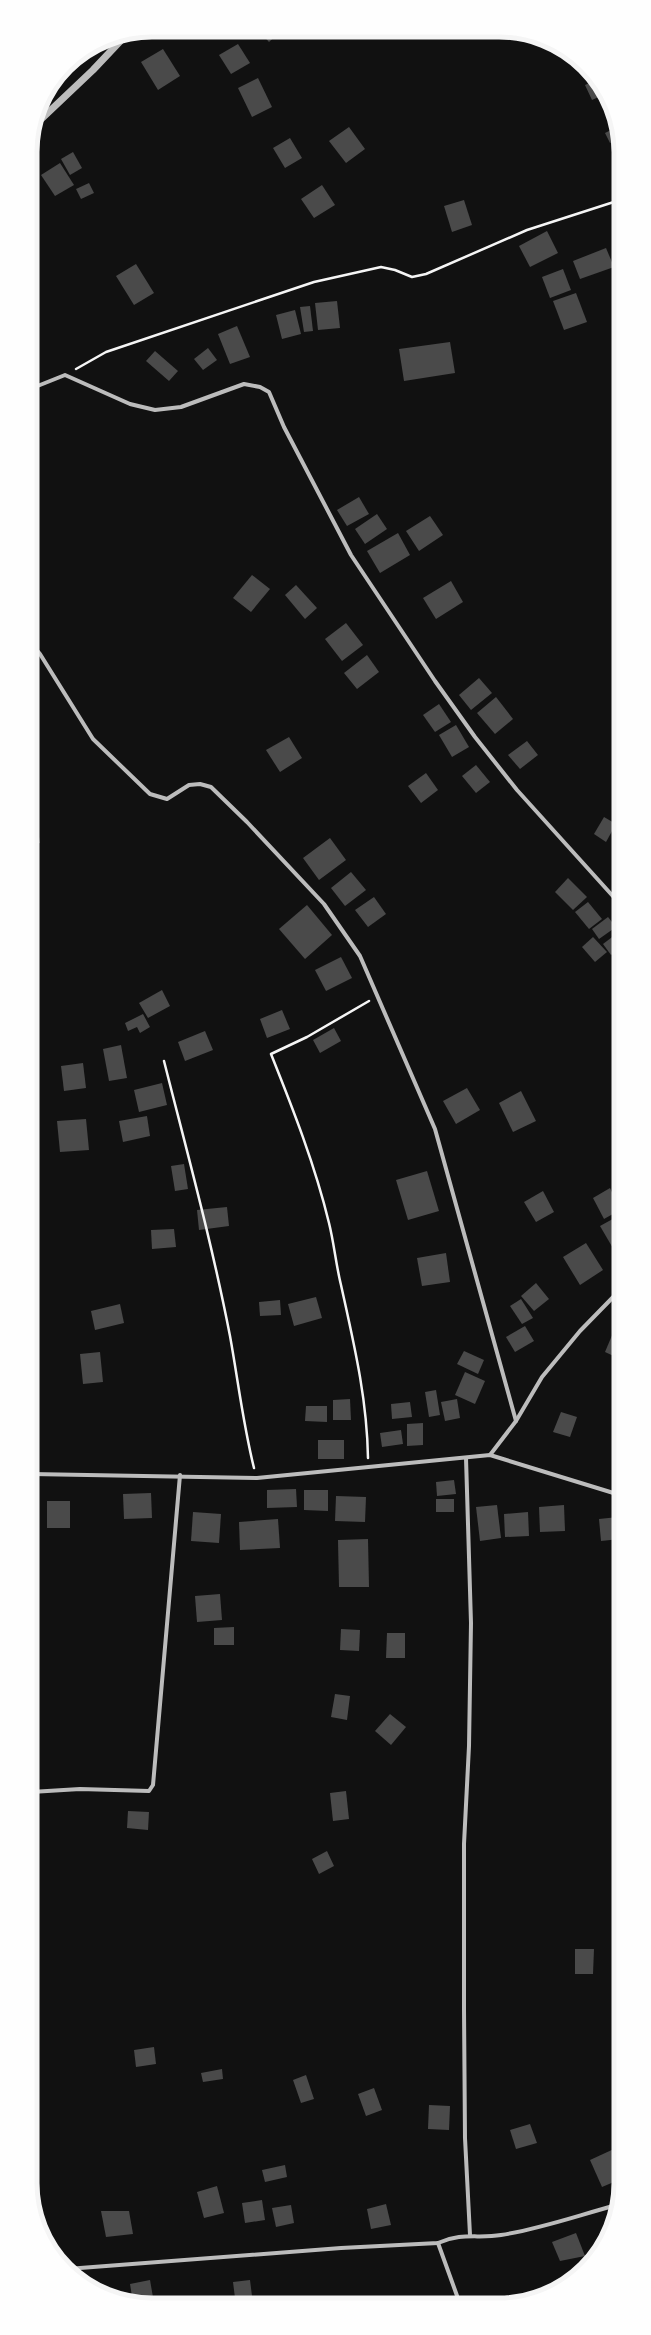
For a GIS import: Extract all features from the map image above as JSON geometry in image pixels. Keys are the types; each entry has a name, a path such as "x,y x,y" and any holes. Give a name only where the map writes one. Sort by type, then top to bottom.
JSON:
{"street":[{"path":"43,118 93,70 119,42"},
{"path":"37,386 65,375 130,404 154,410 181,406 244,384 260,387 269,392 284,427 351,555 435,681 475,737 517,790 614,897"},
{"path":"37,650 93,739 150,794 167,799 189,785 200,784 210,787 247,822 324,904 360,956 435,1129 516,1421"},
{"path":"490,1455 516,1421 542,1377 580,1331 614,1296"},
{"path":"37,1474 180,1475 257,1478 490,1455 614,1493"},
{"path":"466,1458 471,1623 469,1746 464,1844 464,2016 465,2138 470,2235"},
{"path":"37,1792 80,1789 149,1791 153,1785 180,1475"},
{"path":"75,2268 341,2248 438,2243 448,2239 470,2235 500,2235 612,2206"},
{"path":"438,2243 458,2298"}],"path":[{"path":"65,375 106,352 314,282 380,267 395,270 412,277 426,274 527,230 614,202"},
{"path":"368,1468 367,1415 359,1362 338,1274 329,1223 311,1160 271,1054 307,1037 339,1017 378,996"},
{"path":"164,1061 206,1221 230,1336 246,1434 257,1478"}],"building":[{"path":"264,37 274,37 269,42"},
{"path":"238,44 250,63 231,74 219,55"},
{"path":"163,49 180,76 158,90 141,62"},
{"path":"258,78 272,107 252,117 238,88"},
{"path":"590,83 600,97 592,100 585,85"},
{"path":"349,127 365,149 346,163 329,141"},
{"path":"612,130 613,141 610,143 605,133"},
{"path":"290,138 302,158 285,168 273,148"},
{"path":"73,152 82,168 70,175 61,159"},
{"path":"60,163 74,185 55,196 41,175"},
{"path":"89,183 94,193 81,199 76,189"},
{"path":"322,185 335,205 314,218 301,199"},
{"path":"464,200 472,225 452,232 444,206"},
{"path":"547,231 558,253 530,267 519,246"},
{"path":"606,248 614,267 580,279 573,261"},
{"path":"136,264 154,293 134,305 116,276"},
{"path":"563,269 571,290 550,298 542,277"},
{"path":"576,293 587,322 564,330 553,301"},
{"path":"337,301 340,328 318,330 315,303"},
{"path":"310,306 313,331 304,332 300,307"},
{"path":"295,310 301,334 282,339 276,315"},
{"path":"237,326 250,357 230,364 218,334"},
{"path":"450,342 455,373 404,381 399,349"},
{"path":"208,348 217,360 203,370 194,359"},
{"path":"155,351 178,371 169,381 146,361"},
{"path":"359,497 369,514 347,526 337,510"},
{"path":"377,514 387,529 365,544 355,529"},
{"path":"430,516 443,535 419,551 406,531"},
{"path":"398,533 410,555 380,573 367,551"},
{"path":"252,575 270,589 251,612 233,598"},
{"path":"451,581 463,602 436,619 423,598"},
{"path":"296,585 317,608 305,619 285,595"},
{"path":"346,623 363,645 342,661 325,639"},
{"path":"367,655 379,672 357,689 344,673"},
{"path":"479,678 492,693 471,710 459,695"},
{"path":"496,697 513,719 495,734 477,713"},
{"path":"439,704 451,722 435,732 423,715"},
{"path":"456,725 469,747 452,757 439,735"},
{"path":"289,737 302,758 280,772 266,750"},
{"path":"527,741 538,755 520,769 508,755"},
{"path":"476,765 490,782 476,793 462,776"},
{"path":"426,773 438,790 421,803 408,786"},
{"path":"604,817 614,823 614,828 606,842 594,834"},
{"path":"37,824 40,843 37,844"},
{"path":"330,838 346,860 319,880 303,858"},
{"path":"351,872 366,890 345,906 331,888"},
{"path":"568,878 587,897 573,910 555,892"},
{"path":"374,897 386,914 368,927 355,910"},
{"path":"588,902 602,919 589,929 575,912"},
{"path":"307,905 332,935 305,959 279,929"},
{"path":"608,917 614,924 614,928 599,939 592,929"},
{"path":"614,936 614,953 611,955 603,944"},
{"path":"593,937 607,952 595,962 582,947"},
{"path":"341,957 352,978 326,991 315,970"},
{"path":"162,990 170,1006 148,1018 139,1003"},
{"path":"282,1010 290,1029 267,1038 260,1019"},
{"path":"143,1014 150,1027 140,1033 137,1027 128,1031 125,1023"},
{"path":"334,1028 341,1041 320,1053 313,1040"},
{"path":"205,1031 213,1050 185,1061 178,1042"},
{"path":"121,1045 127,1078 109,1081 103,1049"},
{"path":"83,1063 86,1088 64,1091 61,1066"},
{"path":"162,1083 167,1105 139,1112 134,1090"},
{"path":"467,1088 480,1110 456,1124 443,1101"},
{"path":"521,1091 536,1121 513,1132 499,1103"},
{"path":"147,1116 150,1136 123,1142 119,1121"},
{"path":"86,1119 89,1150 60,1152 57,1121"},
{"path":"184,1164 188,1189 175,1191 171,1166"},
{"path":"427,1171 439,1211 408,1220 396,1180"},
{"path":"610,1188 614,1197 614,1213 604,1219 593,1198"},
{"path":"543,1191 554,1212 536,1222 524,1202"},
{"path":"227,1207 229,1226 199,1230 197,1210"},
{"path":"614,1218 614,1250 600,1226"},
{"path":"174,1229 176,1247 152,1249 151,1230"},
{"path":"586,1243 603,1270 580,1285 563,1257"},
{"path":"446,1253 450,1282 422,1286 417,1258"},
{"path":"536,1283 549,1299 534,1311 521,1296"},
{"path":"316,1297 322,1318 294,1326 288,1304"},
{"path":"521,1299 533,1318 522,1324 510,1306"},
{"path":"280,1300 281,1315 260,1316 259,1302"},
{"path":"120,1304 124,1323 95,1330 91,1311"},
{"path":"525,1326 534,1341 515,1352 506,1337"},
{"path":"613,1333 614,1333 614,1356 605,1352"},
{"path":"464,1351 484,1360 478,1374 457,1364"},
{"path":"100,1352 103,1382 83,1384 80,1354"},
{"path":"465,1372 485,1381 475,1404 455,1395"},
{"path":"436,1390 440,1415 429,1417 425,1392"},
{"path":"350,1399 351,1420 333,1420 333,1400"},
{"path":"457,1399 460,1418 445,1421 441,1402"},
{"path":"410,1402 412,1417 392,1419 391,1404"},
{"path":"306,1406 327,1406 327,1422 305,1421"},
{"path":"561,1412 577,1417 570,1437 553,1432"},
{"path":"423,1423 423,1445 407,1446 407,1424"},
{"path":"401,1430 403,1444 382,1447 380,1433"},
{"path":"318,1440 344,1440 344,1459 318,1459"},
{"path":"454,1480 456,1494 437,1496 436,1482"},
{"path":"296,1489 297,1507 267,1508 267,1490"},
{"path":"304,1490 328,1490 328,1511 304,1510"},
{"path":"151,1493 152,1518 124,1519 123,1494"},
{"path":"336,1496 366,1497 365,1522 335,1521"},
{"path":"436,1499 454,1499 454,1512 436,1512"},
{"path":"47,1501 70,1501 70,1528 47,1528"},
{"path":"497,1505 501,1538 480,1541 476,1507"},
{"path":"564,1505 565,1531 540,1532 539,1507"},
{"path":"193,1512 221,1514 219,1543 191,1541"},
{"path":"528,1512 529,1536 505,1537 504,1514"},
{"path":"614,1517 614,1540 601,1541 599,1519"},
{"path":"278,1519 280,1548 240,1550 239,1522"},
{"path":"368,1539 369,1587 339,1587 338,1540"},
{"path":"220,1594 222,1620 197,1622 195,1596"},
{"path":"234,1627 234,1645 214,1645 214,1628"},
{"path":"341,1629 360,1630 359,1651 340,1650"},
{"path":"387,1633 405,1633 405,1658 386,1658"},
{"path":"335,1694 350,1696 347,1720 331,1717"},
{"path":"390,1714 406,1727 391,1745 375,1731"},
{"path":"346,1791 349,1819 333,1821 330,1793"},
{"path":"128,1811 149,1812 148,1830 127,1828"},
{"path":"327,1851 334,1866 319,1874 312,1859"},
{"path":"575,1949 594,1949 593,1974 575,1974"},
{"path":"154,2047 156,2064 136,2067 134,2050"},
{"path":"222,2069 223,2079 203,2082 201,2073"},
{"path":"306,2075 314,2099 301,2103 293,2080"},
{"path":"374,2088 382,2110 366,2116 358,2094"},
{"path":"429,2105 450,2106 449,2130 428,2129"},
{"path":"530,2124 537,2143 516,2149 510,2130"},
{"path":"614,2149 614,2182 602,2187 590,2160"},
{"path":"285,2165 287,2177 265,2182 262,2170"},
{"path":"217,2186 224,2213 204,2218 197,2192"},
{"path":"262,2200 265,2220 245,2223 242,2203"},
{"path":"386,2204 391,2225 371,2229 367,2209"},
{"path":"291,2205 294,2223 276,2227 272,2208"},
{"path":"101,2211 129,2211 133,2234 106,2237"},
{"path":"576,2233 585,2256 560,2261 552,2242"},
{"path":"150,2280 153,2298 132,2296 130,2284"},
{"path":"250,2280 252,2296 235,2298 233,2282"}]}
